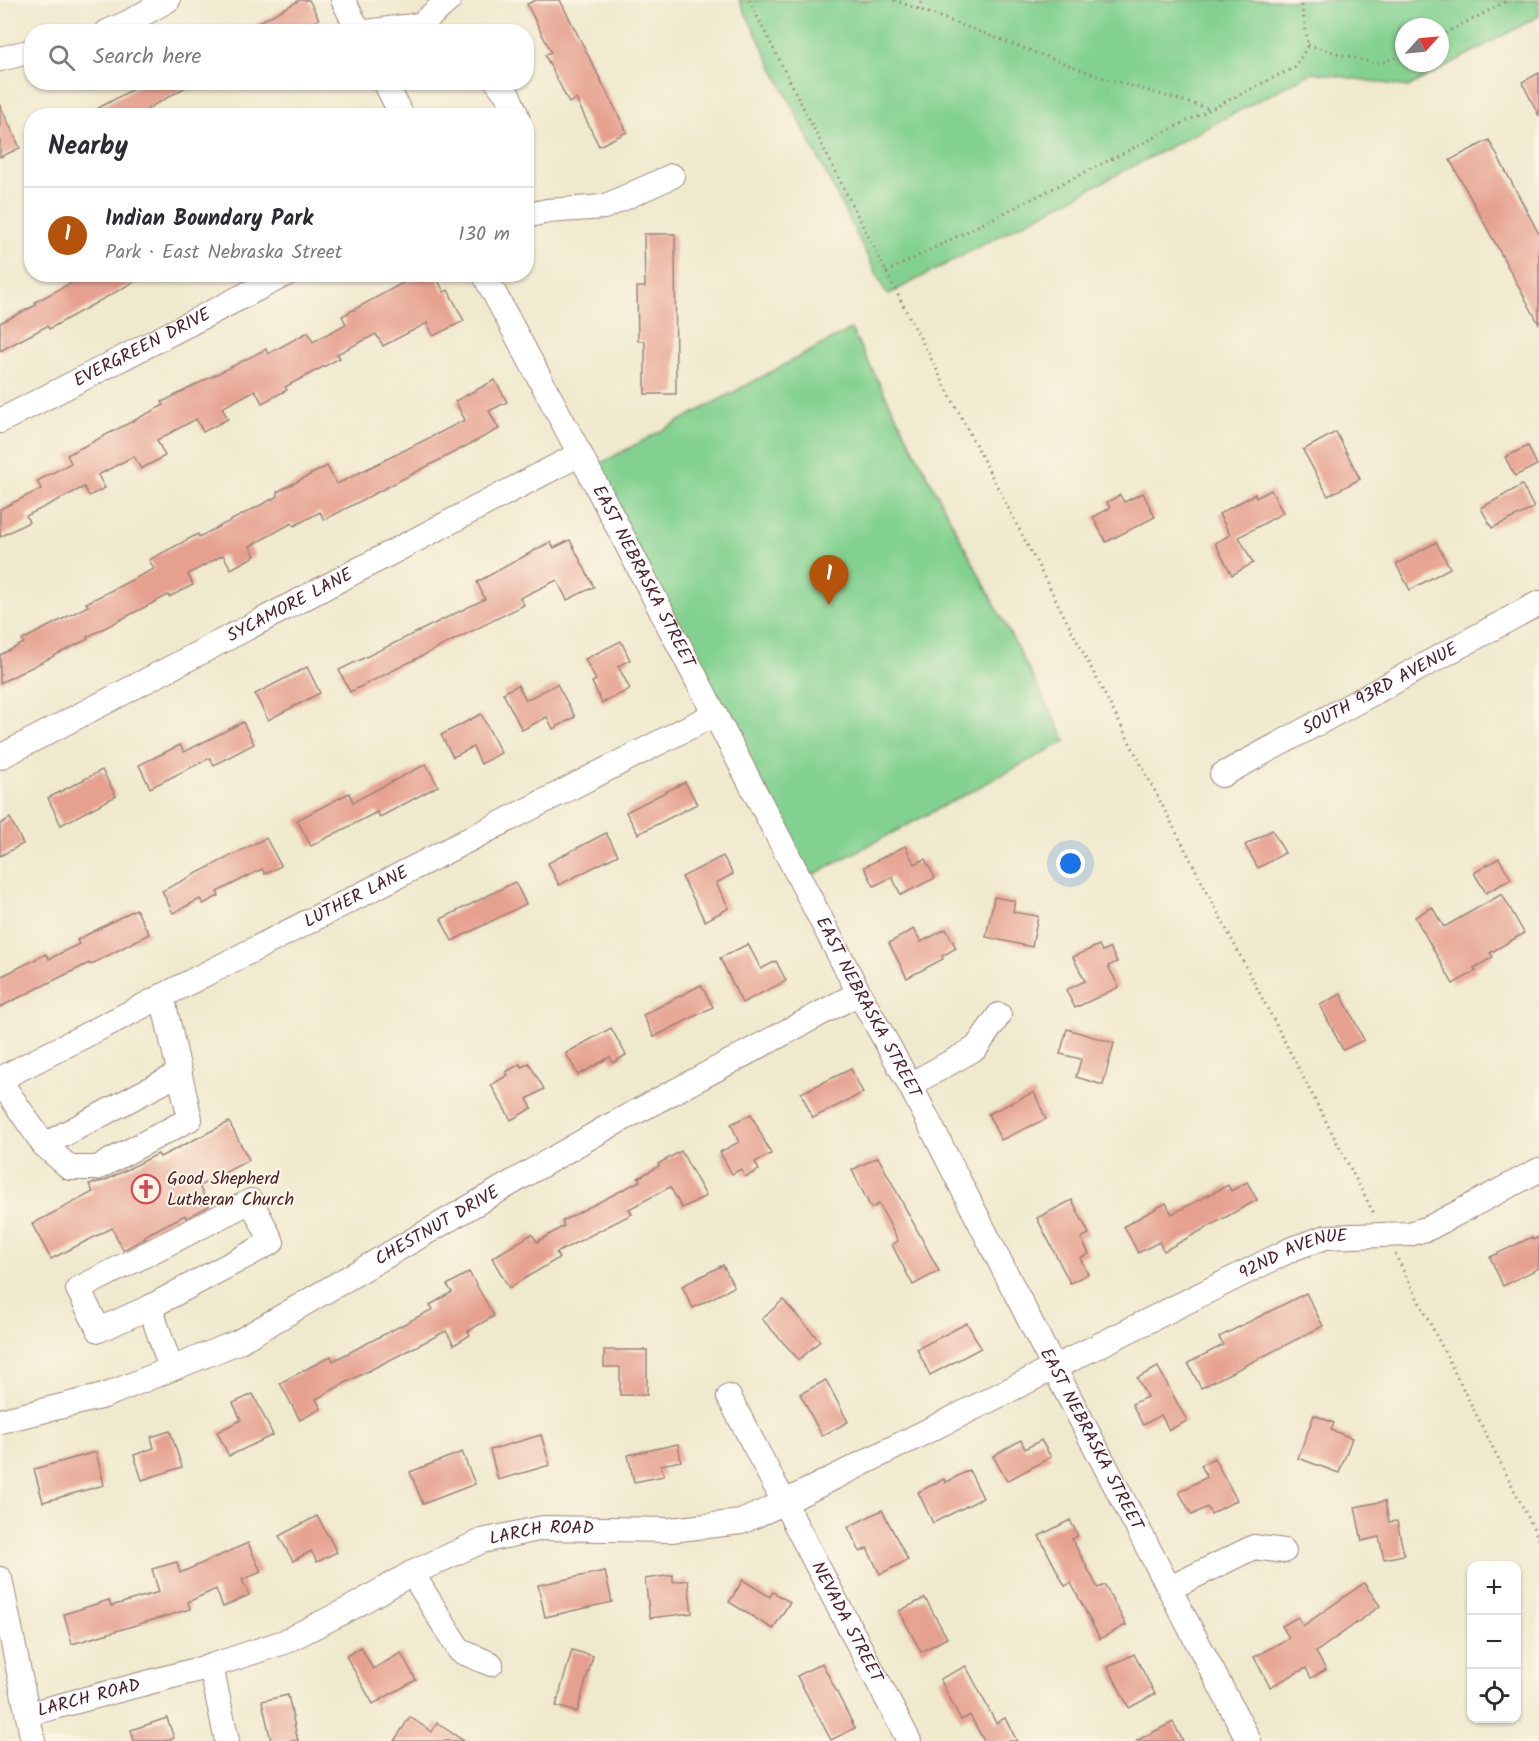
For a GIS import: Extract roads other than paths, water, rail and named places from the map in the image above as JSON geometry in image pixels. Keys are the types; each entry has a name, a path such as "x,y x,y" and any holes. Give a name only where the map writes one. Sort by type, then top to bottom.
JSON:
{"street":[{"path":"125,24 168,0"},
{"path":"343,0 355,24"},
{"path":"429,24 449,0"},
{"path":"0,59 24,53"},
{"path":"389,90 398,108"},
{"path":"503,90 514,108"},
{"path":"534,214 604,207 672,176"},
{"name":"EVERGREEN DRIVE","path":"0,421 270,282"},
{"name":"EAST NEBRASKA STREET","path":"488,282 580,454 859,993 910,1085 1054,1368 1249,1741"},
{"name":"SYCAMORE LANE","path":"0,757 580,454"},
{"name":"SOUTH 93RD AVENUE","path":"1222,775 1539,603"},
{"name":"LUTHER LANE","path":"0,1080 715,714"},
{"name":"CHESTNUT DRIVE","path":"0,1421 104,1396 238,1342 604,1129 859,993"},
{"path":"0,1080 44,1145 70,1168 97,1168 190,1119 162,996"},
{"path":"910,1085 976,1048 999,1015"},
{"path":"44,1145 180,1073"},
{"name":"92ND AVENUE","path":"1054,1368 1294,1248 1326,1237 1409,1234 1429,1228 1539,1170"},
{"path":"251,1201 272,1242 150,1307 99,1330 78,1289 251,1201"},
{"path":"150,1307 171,1369"},
{"name":"LARCH ROAD","path":"28,1714 211,1666 284,1642 351,1608 412,1573 482,1540 543,1528 671,1530 741,1522 1054,1368"},
{"name":"NEVADA STREET","path":"729,1397 909,1741"},
{"path":"1170,1588 1254,1547 1284,1551"},
{"path":"412,1573 460,1651 491,1664"},
{"path":"0,1579 33,1741"},
{"path":"211,1666 226,1741"}],"place":[{"name":"Indian Boundary Park","path":"829,605"},
{"name":"Good Shepherd Lutheran Church","path":"146,1189"}]}
